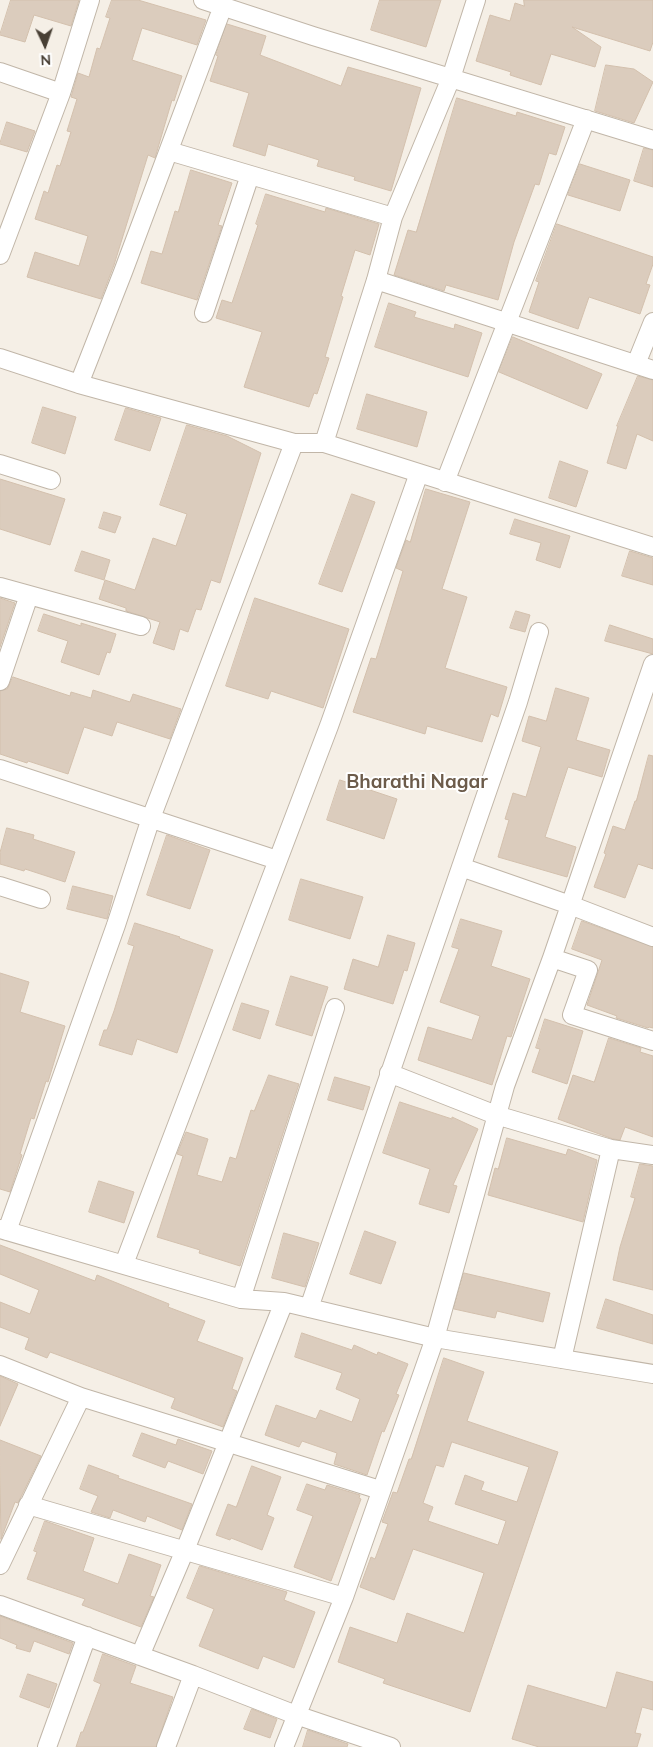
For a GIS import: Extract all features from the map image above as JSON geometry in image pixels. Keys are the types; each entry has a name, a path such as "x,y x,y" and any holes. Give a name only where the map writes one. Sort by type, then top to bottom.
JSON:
{"street":[{"path":"0,255 61,93 90,0"},
{"path":"203,0 313,36 653,140"},
{"path":"324,444 376,280 392,217 451,78 476,0"},
{"path":"79,384 169,151 222,6"},
{"path":"0,72 61,93"},
{"path":"445,482 586,119"},
{"path":"169,151 392,217"},
{"path":"204,312 250,174"},
{"path":"376,280 653,370"},
{"path":"636,364 653,322"},
{"path":"0,358 79,384 294,443 324,444 653,547"},
{"path":"294,443 151,818 116,925 3,1230 242,1299 284,1302 435,1338 653,1374"},
{"path":"0,464 51,480"},
{"path":"124,1264 329,726 419,473"},
{"path":"0,587 141,626"},
{"path":"0,681 30,595"},
{"path":"309,1308 518,702 539,632"},
{"path":"284,1747 344,1597 380,1490 435,1338 505,1086 552,958 653,664"},
{"path":"0,769 277,860"},
{"path":"461,867 570,905 653,937"},
{"path":"0,886 41,900"},
{"path":"552,958 588,970 572,1016 653,1042"},
{"path":"242,1299 335,1008"},
{"path":"389,1073 496,1116 611,1149 653,1155"},
{"path":"562,1359 611,1149"},
{"path":"140,1656 185,1550 284,1302"},
{"path":"0,1365 81,1397 380,1490"},
{"path":"0,1565 81,1397"},
{"path":"28,1505 344,1597"},
{"path":"0,1605 193,1675 296,1715 391,1747"},
{"path":"48,1747 87,1636"},
{"path":"166,1747 193,1675"}],"building":[{"path":"11,0 79,0 71,26 34,15 25,42 0,35"},
{"path":"112,0 138,0 206,20 197,45 142,28 132,60 182,76 174,101 172,100 155,158 148,155 114,265 101,299 27,277 35,252 79,266 88,236 35,219 44,191 48,193 57,165 60,166 71,132 67,131 77,99 71,97 78,73 89,77 97,48 100,49 110,18 106,17"},
{"path":"380,0 441,0 426,47 371,30"},
{"path":"524,0 653,0 653,42 650,51 572,27 601,47 595,67 551,54 541,85 510,75 511,72 476,61 490,15 510,21 515,3 524,6"},
{"path":"227,24 266,36 260,55 341,86 348,67 421,88 391,191 354,180 355,177 317,166 319,160 268,144 265,156 233,146 249,93 210,81 218,56 216,55"},
{"path":"606,65 634,69 653,82 634,123 595,111"},
{"path":"457,98 516,116 517,112 565,127 556,155 549,153 539,185 535,184 514,242 498,300 446,285 444,291 394,275 408,230 416,232"},
{"path":"7,122 35,131 27,152 0,144"},
{"path":"644,148 653,150 653,187 634,181"},
{"path":"580,164 630,180 620,211 568,195"},
{"path":"191,170 232,183 218,225 222,226 197,300 141,283 151,251 162,254 175,211 178,212"},
{"path":"266,194 325,212 326,208 379,224 370,255 355,250 325,357 329,358 317,394 314,393 309,407 244,387 262,332 216,318 222,300 232,303 258,225 256,224"},
{"path":"557,224 653,257 653,264 646,284 650,285 640,314 589,297 578,329 529,312 539,282 536,281"},
{"path":"389,303 416,312 414,317 454,329 455,324 482,333 468,377 375,347"},
{"path":"513,337 602,374 587,409 499,372"},
{"path":"638,376 653,380 653,441 637,434 626,469 607,463 617,426"},
{"path":"367,394 427,412 417,447 357,429"},
{"path":"43,407 76,417 65,454 32,443"},
{"path":"126,408 161,418 150,451 115,440"},
{"path":"187,425 227,436 261,453 220,583 211,580 201,610 196,609 188,632 180,629 174,650 153,643 160,622 126,611 126,608 99,599 105,580 135,590 153,538 176,546 187,514 160,505"},
{"path":"560,461 588,471 576,507 549,498"},
{"path":"0,479 65,499 50,545 0,529"},
{"path":"426,489 470,502 442,589 467,597 445,668 507,687 498,717 491,714 482,742 427,726 425,734 353,712 371,658 376,659 403,571 396,568 406,540 410,542"},
{"path":"352,494 375,502 342,592 319,584"},
{"path":"104,512 121,517 115,533 99,528"},
{"path":"515,519 570,536 560,568 536,560 541,543 510,534"},
{"path":"82,551 110,560 104,580 75,571"},
{"path":"630,551 653,558 653,585 622,576"},
{"path":"0,598 15,603 0,647"},
{"path":"255,598 349,629 323,708 271,691 268,699 226,686"},
{"path":"516,611 530,615 525,632 510,628"},
{"path":"44,614 81,626 81,623 116,634 110,653 107,652 99,675 61,662 68,641 38,631"},
{"path":"610,625 653,639 653,654 605,641"},
{"path":"13,677 70,696 71,692 91,698 93,690 130,702 133,694 181,709 170,739 117,722 112,736 84,727 68,774 0,754 0,691 7,689"},
{"path":"556,688 589,698 576,740 610,750 602,777 568,767 545,837 576,847 567,877 498,857 509,820 505,819 513,793 526,797 541,747 522,741 529,716 546,721"},
{"path":"649,755 653,756 653,869 638,864 625,898 594,887 606,854 604,853 613,826 625,830 636,801"},
{"path":"340,780 397,799 384,839 327,820"},
{"path":"7,828 34,835 33,839 75,852 65,882 25,869 24,871 0,864 0,853"},
{"path":"167,835 210,850 190,909 147,895"},
{"path":"301,879 363,897 350,939 289,920"},
{"path":"73,886 113,896 107,919 67,909"},
{"path":"461,919 502,931 491,966 530,979 511,1037 507,1036 492,1085 418,1060 428,1027 472,1040 480,1016 440,1002 459,949 452,947"},
{"path":"582,921 653,947 653,1028 616,1018 617,1016 587,1005 602,960 572,949"},
{"path":"135,923 213,950 177,1053 137,1039 132,1055 99,1045 114,1011 134,946 128,944"},
{"path":"388,935 415,943 407,971 404,970 393,1004 344,989 353,959 378,967"},
{"path":"0,973 29,982 20,1012 65,1026 48,1082 46,1081 34,1119 31,1118 10,1192 0,1189"},
{"path":"291,976 328,987 312,1036 276,1025"},
{"path":"242,1003 269,1011 260,1039 233,1030"},
{"path":"545,1019 583,1031 567,1084 532,1072 540,1049 536,1048"},
{"path":"609,1038 641,1048 640,1052 653,1056 653,1137 625,1127 620,1140 613,1139 558,1119 573,1075 594,1082"},
{"path":"269,1075 299,1084 240,1266 199,1253 200,1250 157,1237 183,1156 177,1154 186,1132 208,1139 197,1175 222,1182 230,1157 236,1159 251,1110 254,1111"},
{"path":"335,1077 370,1087 363,1110 328,1100"},
{"path":"400,1102 452,1119 452,1117 478,1129 453,1185 457,1186 449,1213 419,1204 430,1169 383,1153"},
{"path":"507,1138 566,1155 568,1149 597,1160 583,1222 488,1195 495,1168 498,1169"},
{"path":"640,1164 653,1166 653,1290 613,1280 620,1247 635,1198 631,1197"},
{"path":"99,1181 134,1192 124,1223 89,1212"},
{"path":"365,1231 396,1242 381,1284 350,1274"},
{"path":"284,1233 319,1243 305,1287 272,1278"},
{"path":"0,1245 95,1281 97,1275 169,1304 168,1307 205,1321 197,1341 243,1358 232,1389 237,1391 223,1427 171,1408 175,1398 50,1352 47,1358 25,1349 29,1338 0,1327 0,1302 30,1314 39,1290 0,1274"},
{"path":"464,1273 550,1293 543,1322 497,1311 495,1318 454,1309"},
{"path":"606,1299 653,1315 653,1344 597,1328"},
{"path":"302,1333 352,1350 354,1345 377,1355 378,1352 408,1364 396,1394 399,1395 384,1432 382,1431 367,1475 334,1464 337,1453 302,1441 299,1447 265,1435 276,1405 316,1419 320,1410 352,1422 360,1399 336,1389 342,1373 295,1357"},
{"path":"444,1358 484,1372 467,1421 558,1452 470,1712 383,1683 385,1679 338,1662 350,1627 397,1643 407,1613 464,1633 484,1573 413,1549 394,1600 360,1587 371,1557 375,1559 388,1524 382,1522 393,1492 397,1493 409,1459 411,1459","holes":["452,1442 529,1467 517,1502 481,1490 484,1482 465,1475 455,1504 506,1521 498,1545 428,1521 433,1507 423,1503 436,1465 443,1467"]},
{"path":"0,1376 18,1384 0,1426"},
{"path":"142,1433 176,1445 178,1439 212,1451 203,1474 168,1461 165,1468 133,1456"},
{"path":"0,1440 41,1456 18,1503 15,1502 1,1539"},
{"path":"89,1465 119,1476 118,1478 192,1504 182,1530 147,1516 145,1522 113,1510 110,1518 91,1512 98,1496 80,1489"},
{"path":"252,1466 281,1477 267,1515 274,1518 262,1550 231,1538 230,1540 216,1535 228,1504 236,1507"},
{"path":"307,1484 325,1490 327,1485 360,1495 359,1498 361,1499 331,1581 294,1567 313,1516 297,1510"},
{"path":"45,1521 94,1538 83,1571 118,1584 129,1554 161,1565 150,1596 154,1597 141,1627 82,1605 85,1599 27,1579 37,1552 34,1551"},
{"path":"200,1566 287,1592 284,1600 315,1612 294,1668 263,1656 258,1669 199,1646 214,1609 187,1598"},
{"path":"0,1616 73,1643 69,1654 34,1641 30,1652 16,1648 17,1645 0,1638"},
{"path":"103,1654 136,1666 130,1683 173,1697 156,1747 76,1747 101,1684 94,1681"},
{"path":"617,1672 653,1682 653,1710 642,1707 635,1733 641,1734 637,1747 539,1747 512,1739 528,1685 606,1708"},
{"path":"28,1674 57,1684 49,1708 20,1697"},
{"path":"252,1709 277,1719 270,1738 244,1729"},
{"path":"308,1730 348,1744 347,1747 303,1747"}],"district":[{"name":"Bharathi Nagar","path":"417,782"}]}
